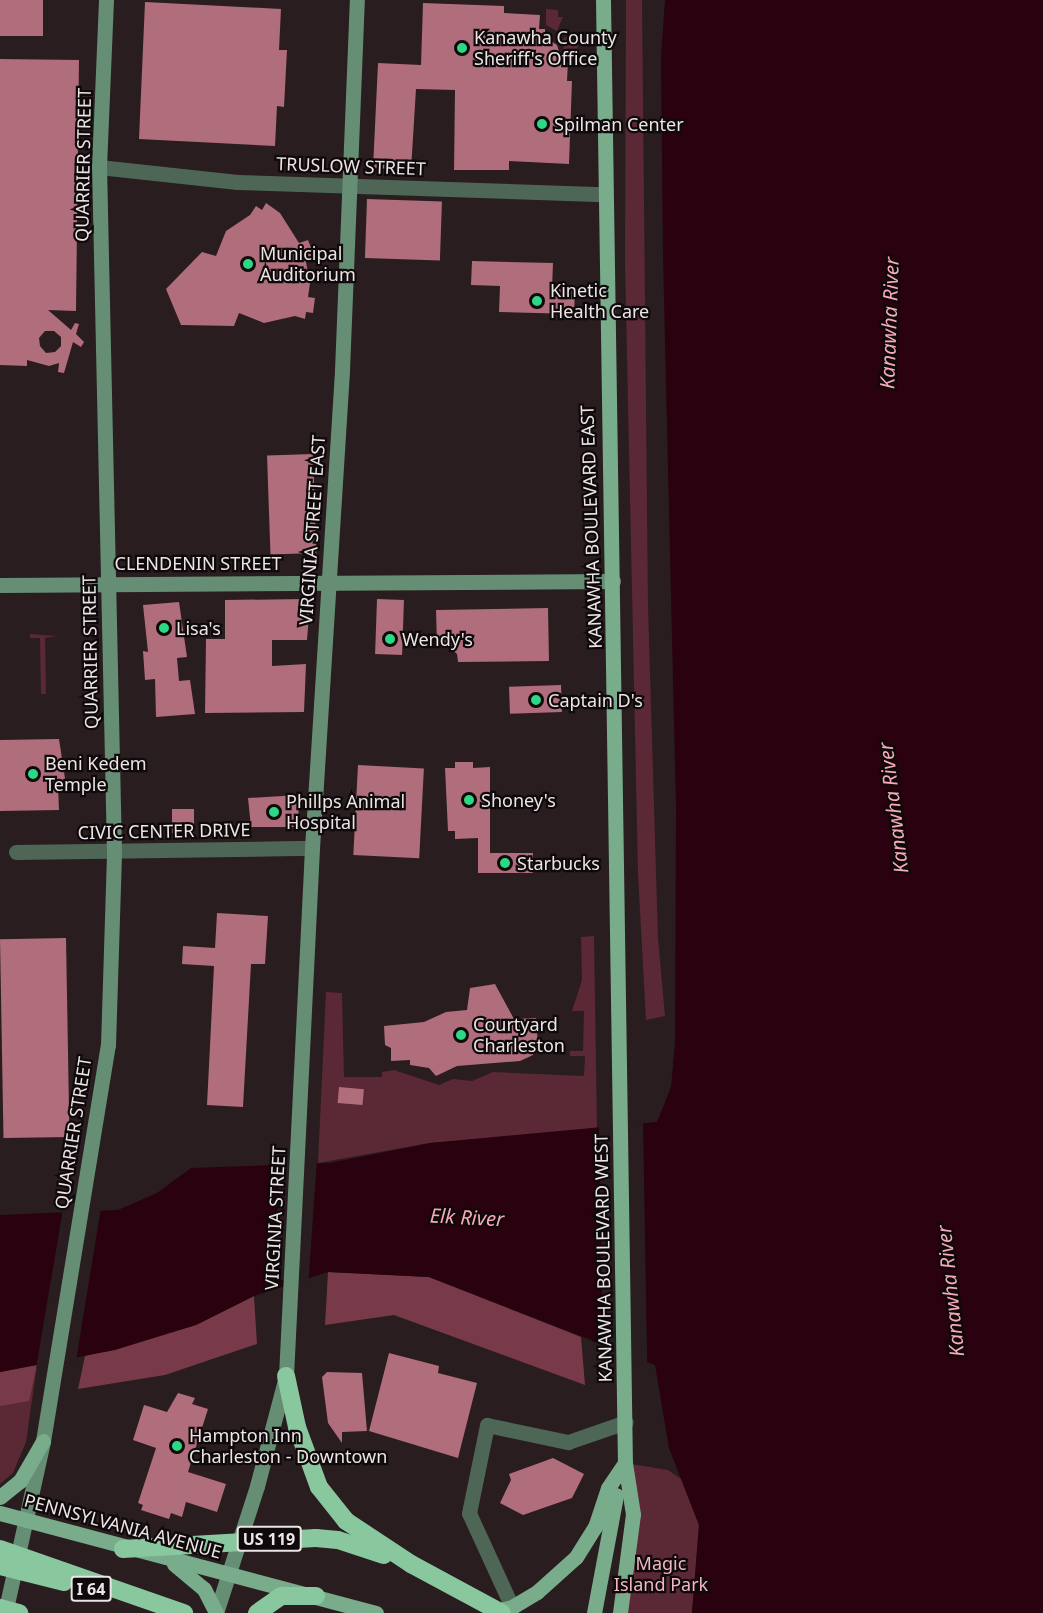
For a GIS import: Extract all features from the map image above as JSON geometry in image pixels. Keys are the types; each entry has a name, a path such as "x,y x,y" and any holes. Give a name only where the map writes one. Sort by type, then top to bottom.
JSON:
{"highway":[{"path":"286,1376 300,1437 319,1487 346,1521 411,1564"},
{"name":"US 119","path":"123,1549 239,1540 338,1540 411,1564 507,1610"},
{"path":"0,1549 183,1613"},
{"name":"I 64","path":"0,1566 183,1613"},
{"path":"256,1613 281,1596 316,1596"},
{"path":"0,1608 18,1613"}],"main road":[{"name":"QUARRIER STREET","path":"5,1613 23,1519 43,1441 108,1045 114,852 99,166 106,0"},
{"name":"VIRGINIA STREET EAST","path":"304,1063 312,848 329,583 350,185 357,0"},
{"name":"KANAWHA BOULEVARD EAST","path":"603,0 603,194 613,581 620,1053"},
{"name":"CLENDENIN STREET","path":"0,585 613,581"},
{"name":"KANAWHA BOULEVARD WEST","path":"620,1053 625,1463 633,1515 620,1613"},
{"name":"VIRGINIA STREET","path":"216,1613 286,1376 304,1063"},
{"path":"0,1497 20,1481 43,1441"},
{"name":"KANAWHA BOULEVARD WEST","path":"594,1613 625,1463"},
{"path":"488,1613 507,1610 537,1592 576,1557 595,1527 608,1488 625,1463"},
{"name":"PENNSYLVANIA AVENUE","path":"0,1513 123,1549 376,1613"},
{"path":"168,1560 204,1588 216,1613"}],"street":[{"name":"TRUSLOW STREET","path":"99,166 237,182 603,194"},
{"name":"CIVIC CENTER DRIVE","path":"16,852 312,848"},
{"path":"507,1610 469,1513 487,1425 568,1442 626,1422"}],"green space":[{"path":"626,0 642,0 648,606 658,938 665,1016 646,1020 638,874 625,261"},
{"path":"546,9 558,10 558,17 563,17 557,31 546,25"},
{"path":"573,32 573,40 578,40 577,66 563,48 566,44 562,40"},
{"path":"30,634 57,636 45,638 46,694 41,694 40,638 30,638"},
{"path":"594,936 597,1130 430,1143 318,1163 326,992 342,993 344,1077 382,1077 382,1072 394,1070 439,1085 453,1079 472,1081 493,1072 584,1076 585,1056 570,1056 570,1051 583,1051 584,1011 572,1011 582,980 581,937"},
{"path":"37,1365 26,1442 13,1473 0,1484 0,1372"},
{"name":"Magic Island Park","path":"625,1463 668,1470 681,1479 699,1525 692,1613 620,1613 633,1515"}],"shaded area":[{"path":"328,1272 429,1277 581,1337 585,1385 394,1315 325,1325"},
{"path":"254,1296 257,1344 165,1375 78,1389 85,1356 196,1325"},
{"path":"37,1365 29,1401 0,1406 0,1372"}],"water":[{"path":"665,0 1043,0 1043,1613 692,1613 699,1525 669,1448 655,1365 429,1277 328,1272 254,1296 196,1325 115,1350 0,1372 0,1215 118,1210 157,1193 191,1168 330,1163 430,1143 657,1122 671,1087 675,1042 676,807 663,255 661,57"}],"pier":[{"path":"643,1122 647,1366 603,1367 599,1123"},
{"path":"281,1157 317,1160 308,1282 273,1279"},
{"path":"101,1208 76,1361 36,1368 63,1209"}],"building":[{"path":"0,0 43,0 43,36 0,36"},
{"path":"145,2 281,9 279,50 287,50 284,107 277,106 275,146 139,139"},
{"path":"423,3 504,6 504,13 540,15 539,29 545,29 545,37 557,45 562,61 568,62 567,81 572,81 569,164 509,161 509,170 454,170 455,90 416,89 411,170 373,168 378,63 421,65"},
{"path":"0,59 79,60 76,311 48,310 71,330 75,323 79,324 76,334 84,342 81,347 73,342 64,373 58,372 59,363 49,366 27,360 27,366 0,365","holes":["45,331 54,331 61,337 61,346 55,352 46,353 40,346 39,338"]},
{"path":"367,199 442,202 440,261 365,258"},
{"name":"Municipal Auditorium","path":"266,203 280,213 299,243 308,240 315,258 306,262 310,283 308,297 315,298 313,313 306,312 305,319 295,316 264,323 239,313 234,326 181,325 166,289 202,252 216,256 226,231 250,215 256,206 262,210"},
{"path":"472,261 553,263 552,289 575,290 574,314 499,312 500,286 471,285"},
{"path":"313,454 316,553 270,555 267,456"},
{"path":"306,599 310,603 307,640 272,640 272,666 306,664 304,712 205,713 206,639 225,639 225,600"},
{"name":"Wendy's","path":"377,599 404,600 402,655 375,654"},
{"name":"Lisa's","path":"179,602 187,657 177,658 179,681 190,680 195,714 156,717 155,679 145,680 143,651 148,652 143,605"},
{"path":"548,608 549,661 458,662 457,654 448,646 437,646 436,610"},
{"name":"Captain D's","path":"561,685 562,712 510,714 509,687"},
{"name":"Beni Kedem Temple","path":"59,739 66,785 58,785 59,810 0,811 0,740"},
{"name":"Shoney's","path":"455,762 473,762 473,768 490,767 490,853 533,853 533,873 478,873 478,838 455,839 455,831 448,831 445,768 455,768"},
{"path":"358,765 424,768 419,858 353,855"},
{"name":"Phillps Animal Hospital","path":"299,795 298,827 251,827 248,798"},
{"path":"172,809 194,809 194,833 172,833"},
{"path":"217,913 268,916 265,964 251,964 243,1107 207,1105 214,966 182,964 183,946 215,948"},
{"path":"66,938 69,1137 3,1138 0,939"},
{"name":"Courtyard Charleston","path":"495,984 514,1019 536,1018 538,1045 533,1045 533,1055 520,1061 457,1066 436,1076 429,1068 410,1065 410,1060 391,1061 391,1048 385,1045 384,1026 424,1022 446,1012 467,1010 470,988"},
{"path":"339,1087 364,1089 363,1105 338,1103"},
{"path":"389,1353 439,1366 438,1373 477,1383 458,1458 369,1431"},
{"path":"327,1372 362,1373 367,1431 342,1432 342,1443 328,1423 322,1377"},
{"name":"Hampton Inn Charleston - Downtown","path":"178,1393 195,1398 192,1404 208,1409 188,1472 226,1484 217,1512 186,1502 182,1517 171,1513 169,1519 141,1510 143,1505 138,1503 156,1448 133,1440 144,1405 167,1412"},
{"path":"553,1458 584,1474 572,1498 523,1515 500,1503 511,1480 509,1474"}],"place":[{"name":"Kanawha County Sheriff's Office","path":"462,48"},
{"name":"Spilman Center","path":"542,124"},
{"name":"Municipal Auditorium","path":"248,264"},
{"name":"Kinetic Health Care","path":"537,301"},
{"name":"Lisa's","path":"164,628"},
{"name":"Wendy's","path":"390,639"},
{"name":"Captain D's","path":"536,700"},
{"name":"Beni Kedem Temple","path":"33,774"},
{"name":"Shoney's","path":"469,800"},
{"name":"Phillps Animal Hospital","path":"274,812"},
{"name":"Starbucks","path":"505,863"},
{"name":"Courtyard Charleston","path":"461,1035"},
{"name":"Hampton Inn Charleston - Downtown","path":"177,1446"}],"water label":[{"name":"Kanawha River","path":"889,323"},
{"name":"Kanawha River","path":"893,808"},
{"name":"Elk River","path":"467,1217"},
{"name":"Kanawha River","path":"950,1291"}]}
